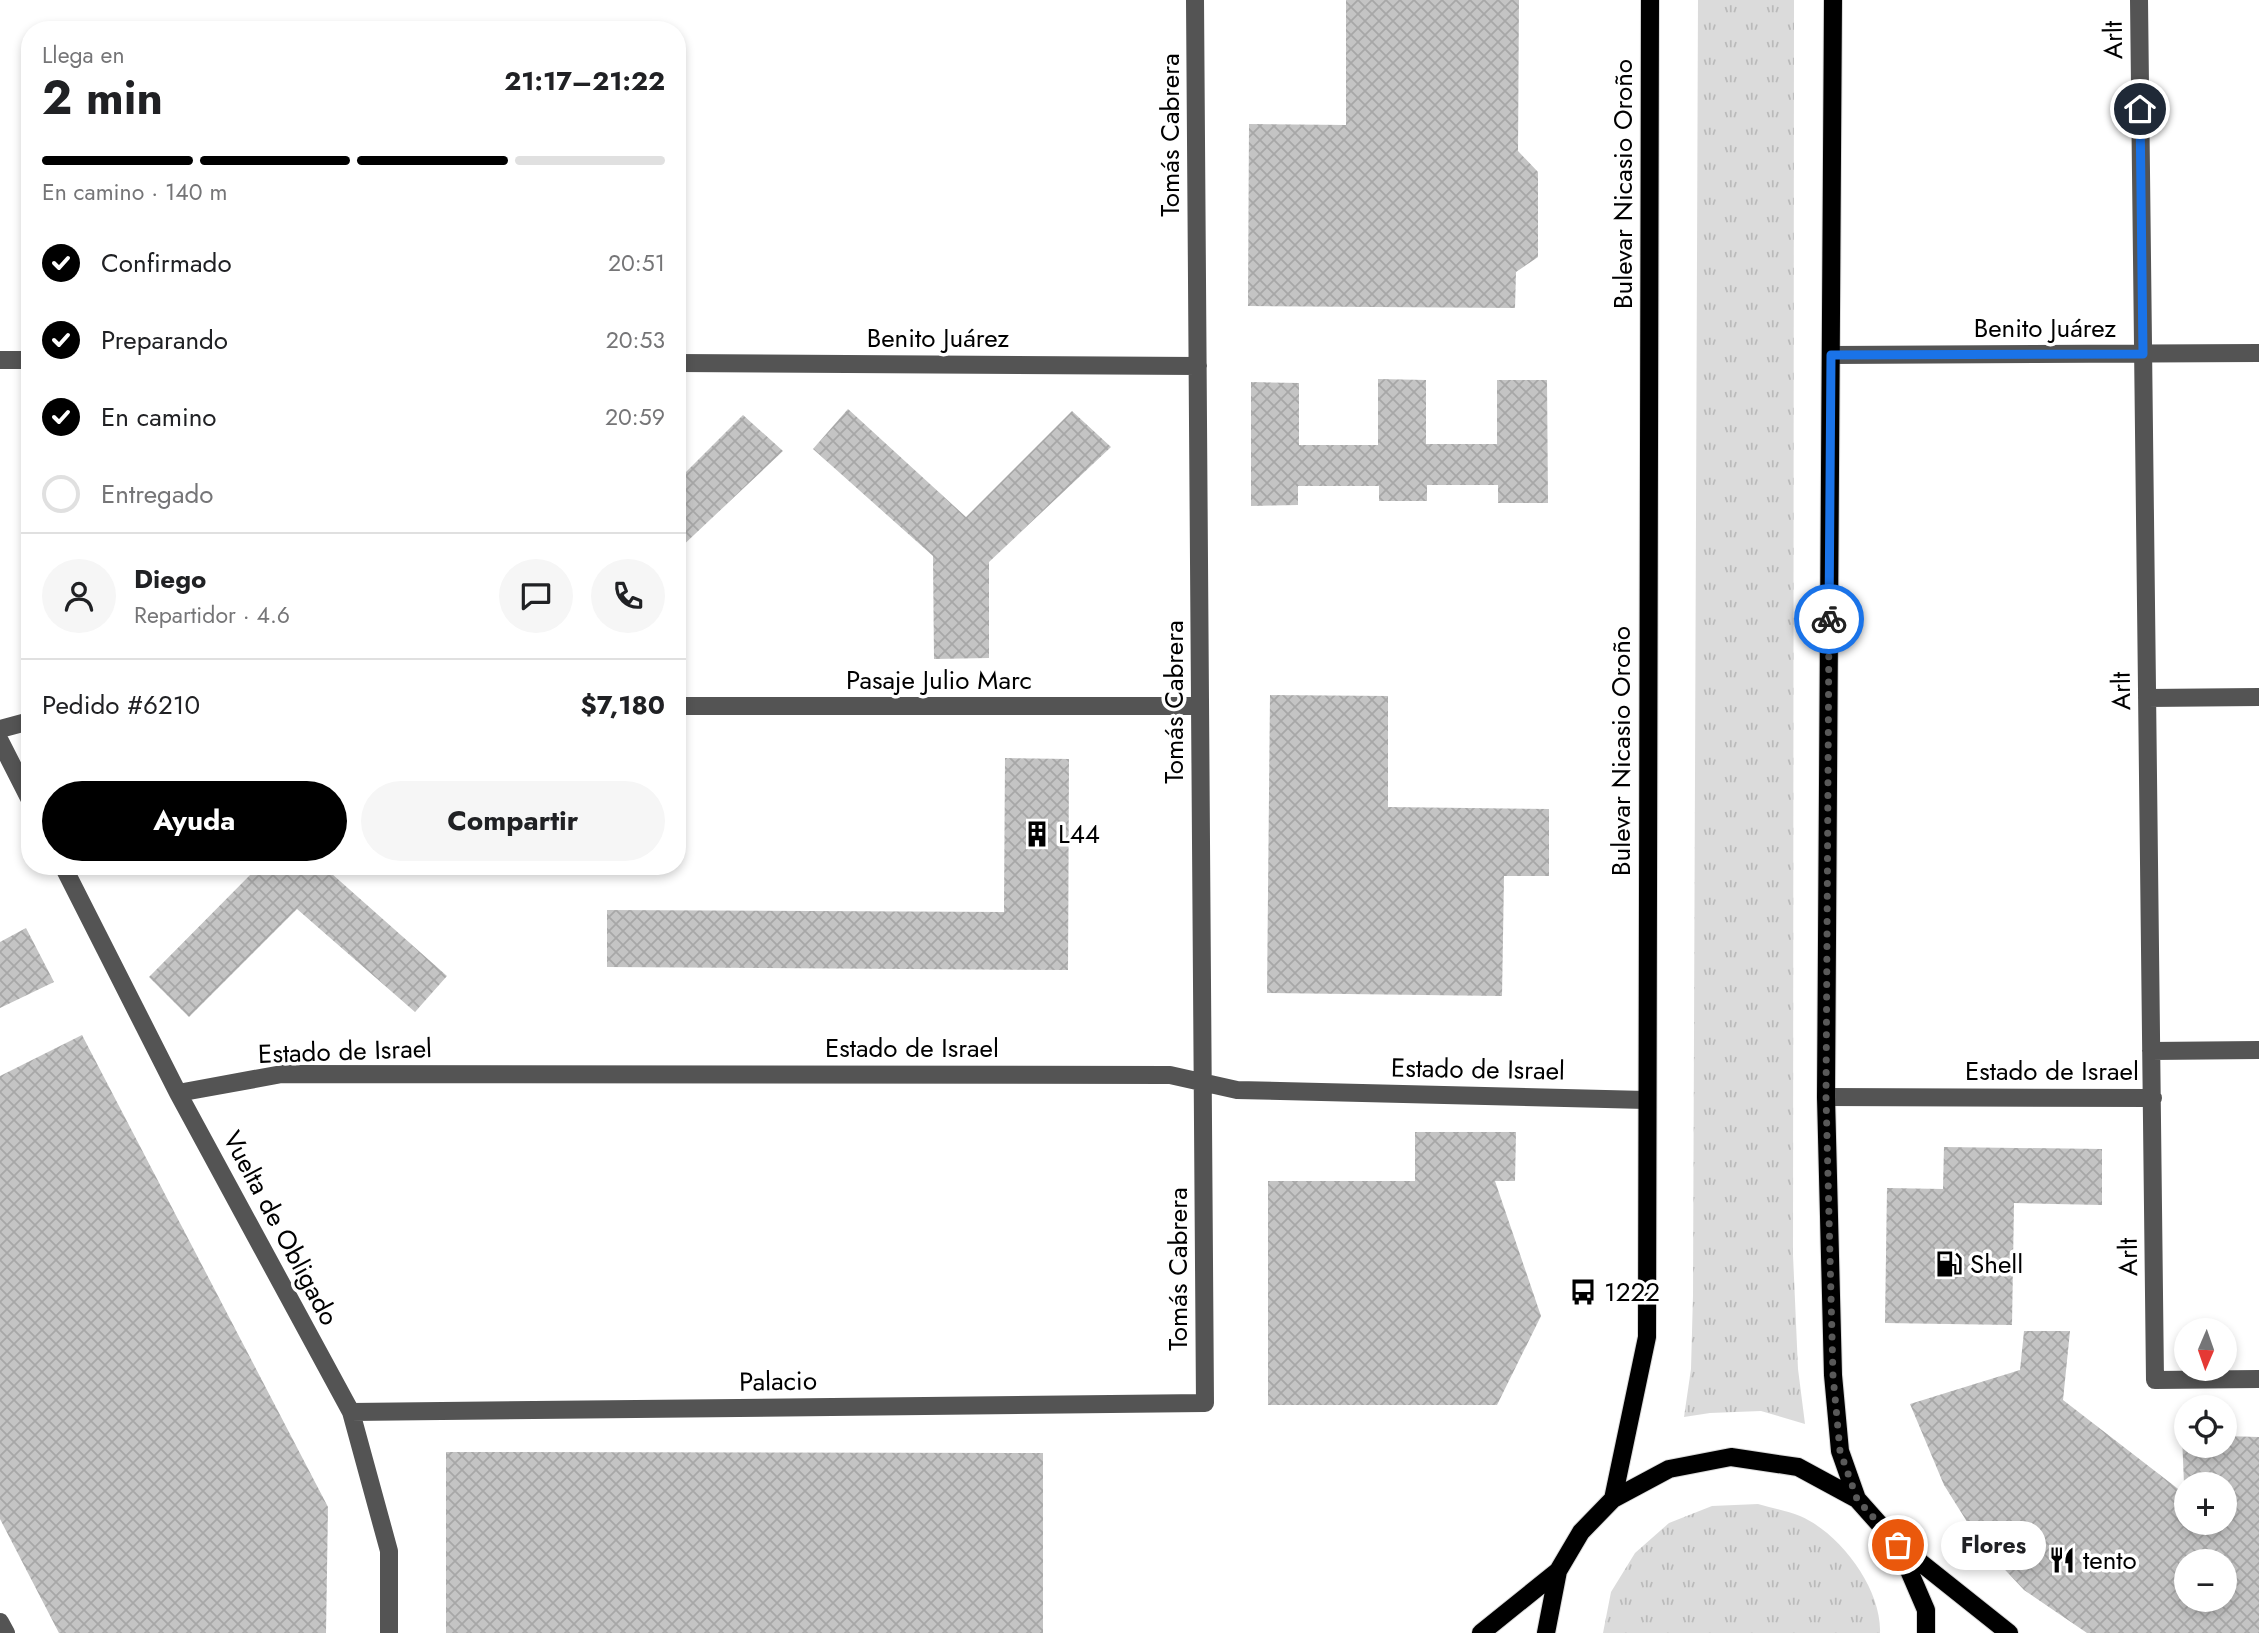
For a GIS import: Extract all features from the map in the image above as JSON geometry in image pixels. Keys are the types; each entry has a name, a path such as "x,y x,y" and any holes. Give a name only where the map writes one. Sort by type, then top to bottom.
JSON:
{"main road":[{"name":"Bulevar Nicasio Oroño","path":"1613,1499 1647,1337 1650,0"},
{"path":"1833,0 1826,1097 1833,1375 1840,1451 1857,1499"},
{"path":"1546,1633 1558,1571 1581,1532 1613,1499 1669,1469 1731,1457 1798,1467 1857,1499 1898,1545 2009,1633"},
{"path":"1898,1545 1926,1610 1926,1633"},
{"path":"1481,1633 1558,1571"}],"street":[{"name":"Tomás Cabrera","path":"1195,0 1205,1403"},
{"name":"Arlt","path":"2139,0 2155,1380 2259,1379"},
{"name":"Benito Juárez","path":"1831,355 2259,353"},
{"path":"0,360 21,360"},
{"name":"Benito Juárez","path":"686,363 1198,366"},
{"path":"2147,698 2259,697"},
{"name":"Pasaje Julio Marc","path":"686,706 1200,706"},
{"path":"0,729 21,723"},
{"path":"0,741 21,782"},
{"name":"Vuelta de Obligado","path":"68,875 178,1093 351,1412 389,1551 389,1633"},
{"name":"Estado de Israel","path":"2151,1051 2259,1051"},
{"name":"Estado de Israel","path":"178,1093 282,1074 1170,1075 1237,1090 1646,1100"},
{"name":"Estado de Israel","path":"1826,1097 2152,1098"},
{"name":"Palacio","path":"351,1412 1205,1403"},
{"path":"0,1622 6,1633"}],"green space":[{"path":"1698,0 1794,0 1793,1255 1798,1369 1805,1424 1761,1411 1684,1417 1691,1369 1693,1295"},
{"path":"1758,1504 1800,1516 1830,1535 1856,1564 1866,1581 1879,1616 1880,1633 1603,1633 1611,1592 1635,1553 1669,1523 1712,1506"}],"building":[{"path":"1346,0 1519,0 1518,151 1538,172 1538,257 1516,272 1515,308 1248,306 1249,124 1346,125"},
{"path":"1378,379 1426,380 1426,444 1497,444 1497,380 1547,380 1548,503 1498,503 1498,485 1427,485 1427,501 1379,501 1379,486 1298,486 1298,505 1251,506 1251,382 1299,383 1299,445 1378,445"},
{"path":"848,409 966,517 1072,411 1111,447 989,562 989,658 934,659 933,556 813,449"},
{"path":"743,415 783,451 686,543 686,472"},
{"path":"1270,695 1388,696 1388,807 1549,809 1549,876 1504,876 1502,996 1267,993"},
{"name":"L44","path":"1005,758 1069,759 1068,970 607,967 607,910 1004,912"},
{"path":"250,875 333,875 447,976 415,1012 297,909 189,1017 149,977"},
{"path":"26,928 54,982 0,1008 0,942"},
{"path":"82,1035 328,1507 326,1633 59,1633 0,1519 0,1076"},
{"path":"1415,1132 1516,1132 1515,1181 1495,1181 1541,1316 1497,1405 1268,1405 1268,1181 1415,1181"},
{"name":"Shell","path":"1944,1147 2102,1149 2102,1205 2014,1203 2012,1325 1885,1323 1887,1188 1943,1189"},
{"path":"2024,1331 2070,1331 2063,1400 2174,1486 2174,1535 2237,1535 2237,1472 2184,1472 2183,1458 2237,1458 2237,1436 2259,1437 2259,1633 2087,1633 2024,1590 1981,1544 1944,1485 1910,1404 2020,1370"},
{"path":"446,1452 1043,1453 1043,1633 446,1633"}],"way so far":[{"path":"1829,619 1826,1097 1833,1375 1840,1451 1857,1499 1898,1545"}],"place":[{"name":"L44","path":"1037,834"},
{"name":"Shell","path":"1949,1264"},
{"name":"1222","path":"1583,1292"},
{"name":"Flores","path":"1898,1545"},
{"name":"tento","path":"2062,1560"}],"route":[{"path":"1829,619 1831,355 2143,354 2140,109"}]}
